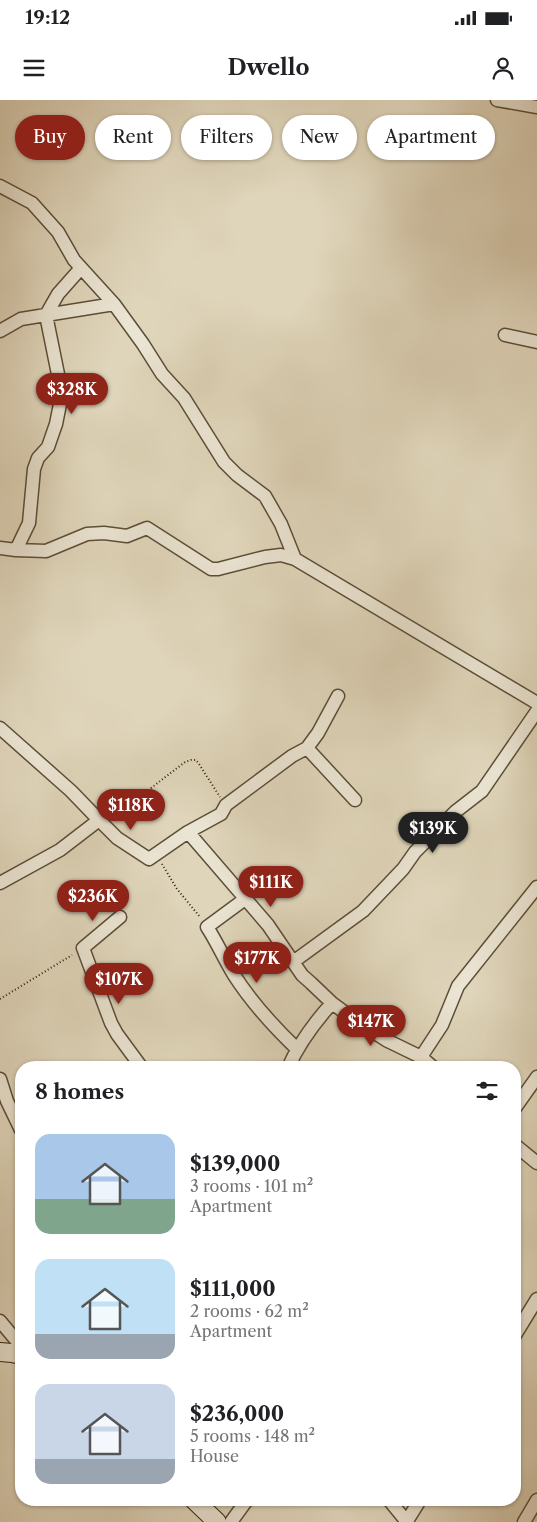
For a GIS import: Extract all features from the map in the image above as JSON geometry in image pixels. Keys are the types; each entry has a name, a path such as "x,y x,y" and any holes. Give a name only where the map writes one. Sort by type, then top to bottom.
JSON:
{"street":[{"path":"498,100 537,107"},
{"path":"0,186 32,203 58,232 74,260 114,304 162,374 184,398 224,462 237,475 265,496 281,524 295,559"},
{"path":"16,550 28,528 34,469 38,458 48,447 56,424 62,394 46,315 58,294 81,268"},
{"path":"0,331 20,319 114,304"},
{"path":"505,335 537,342"},
{"path":"0,548 46,552 87,534 104,533 128,536 147,528 211,569 225,568 265,557 281,555 295,559 537,703"},
{"path":"0,728 71,791 129,847 150,859 188,832 221,814 226,805 292,756 307,748 318,733 338,696"},
{"path":"293,962 364,911 415,852 455,812 482,791 537,711"},
{"path":"307,748 355,800"},
{"path":"0,883 60,850 102,822"},
{"path":"188,832 268,925 302,975 332,1003 358,1023 422,1061"},
{"path":"428,1061 458,986 537,887"},
{"path":"245,899 207,927 235,976 254,1003 270,1023 297,1049"},
{"path":"120,917 83,948 111,1023 137,1061"},
{"path":"291,1061 308,1032 332,1003"},
{"path":"521,1100 537,1077"},
{"path":"0,1079 15,1118"},
{"path":"9,1105 15,1102"},
{"path":"521,1150 537,1163"},
{"path":"521,1325 537,1299"},
{"path":"0,1322 15,1339"},
{"path":"0,1352 15,1354"},
{"path":"524,1522 537,1500"},
{"path":"200,1506 217,1522"},
{"path":"231,1522 243,1506"},
{"path":"395,1506 407,1521 416,1506"}],"path":[{"path":"102,822 185,762 191,760 196,760 226,805"},
{"path":"150,859 162,864 177,889 207,927"},
{"path":"0,999 83,948"}]}
